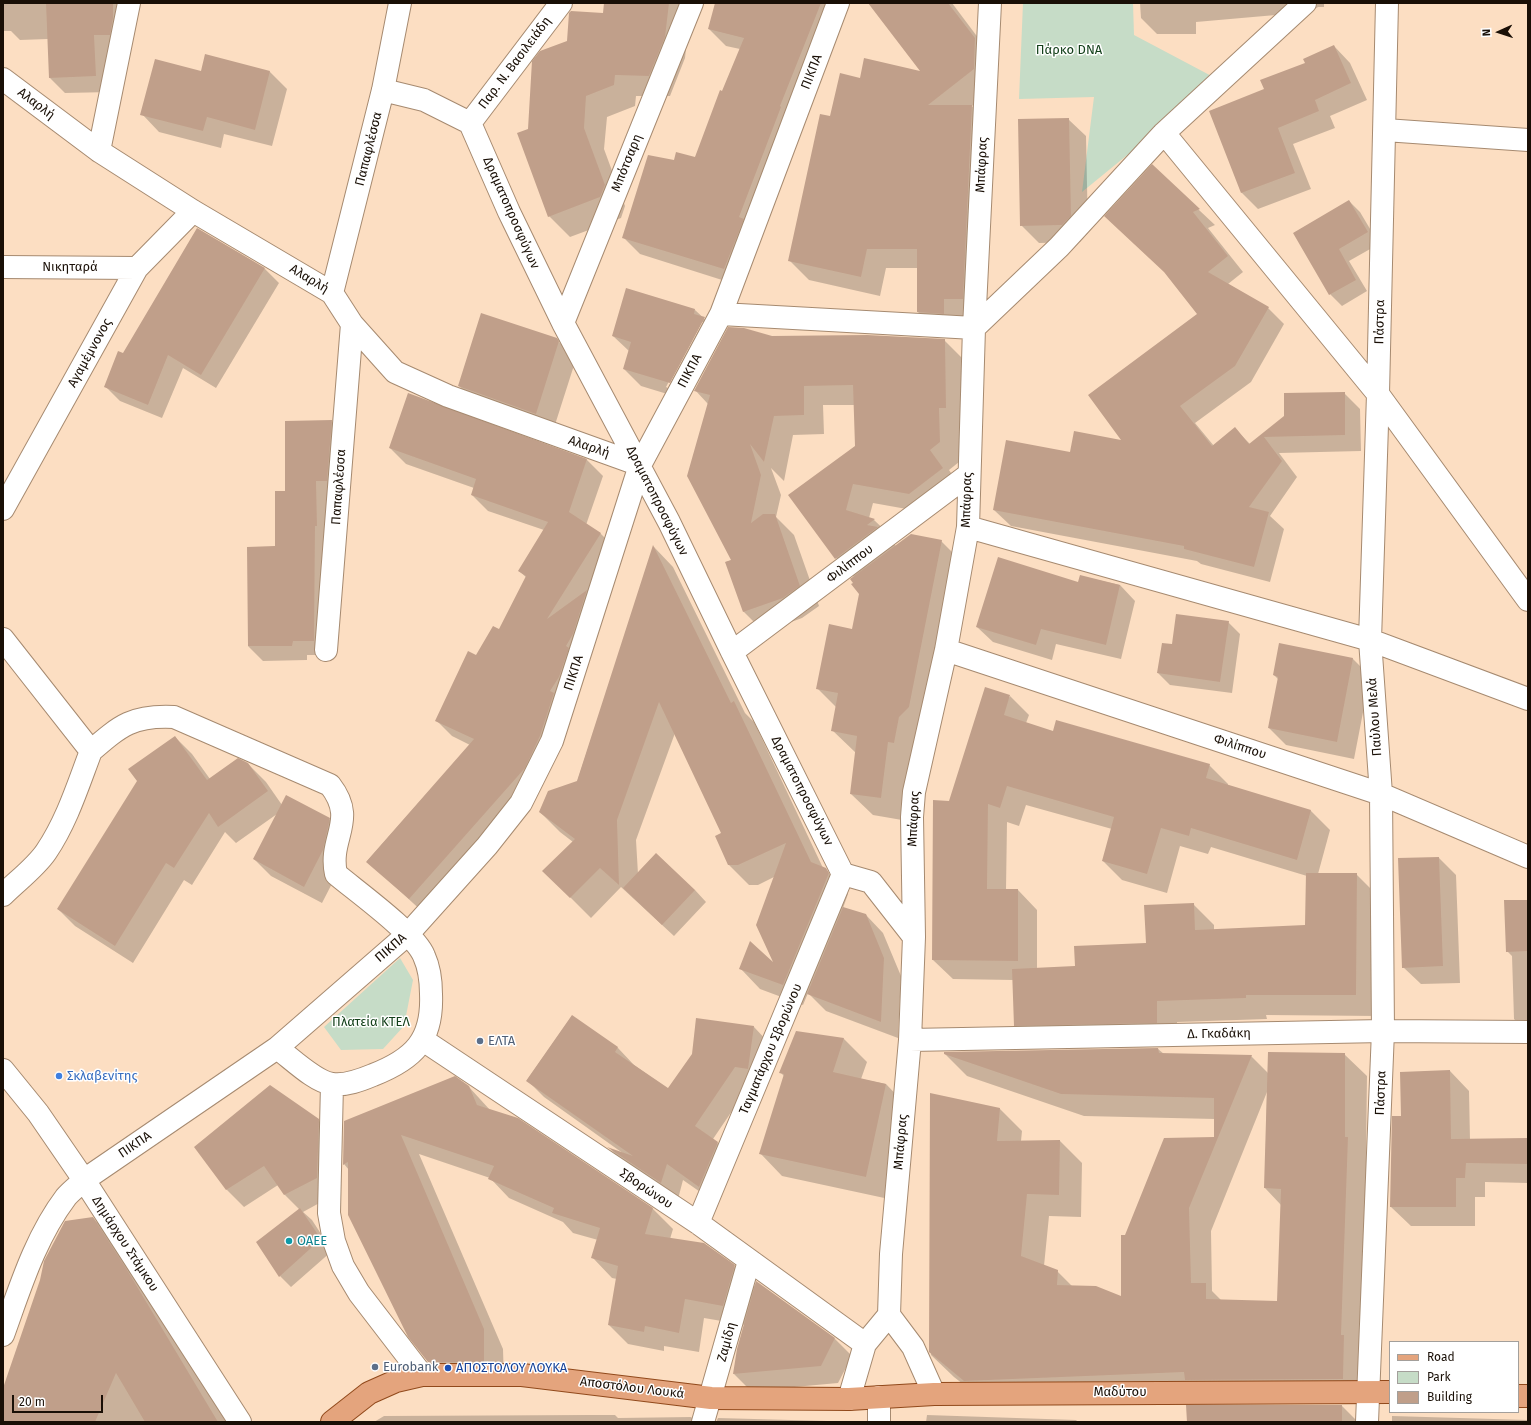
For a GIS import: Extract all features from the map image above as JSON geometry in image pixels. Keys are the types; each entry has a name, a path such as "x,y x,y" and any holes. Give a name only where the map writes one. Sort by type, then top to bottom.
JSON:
{"main road":[{"name":"Αποστόλου Λουκά","path":"332,1422 369,1393 396,1381 422,1375 522,1375 711,1398 849,1398"},
{"name":"Μαδύτου","path":"849,1398 934,1394 1389,1392"}],"street":[{"path":"99,150 128,3"},
{"name":"Παπαφλέσσα","path":"332,293 383,90 400,3"},
{"name":"Παρ. Ν. Βασιλειάδη","path":"470,123 561,3"},
{"name":"Μπότσαρη","path":"563,323 692,3"},
{"name":"ΠΙΚΠΑ","path":"3,1335 28,1266 50,1222 66,1196 84,1180 277,1048 408,934 487,846 521,803 552,741 640,465 721,314 838,3"},
{"name":"Μπάφρας","path":"889,1315 891,1254 910,1040 914,938 912,811 914,792 946,650 968,527 968,476 974,328 990,3"},
{"path":"721,314 974,328 1059,247 1164,133 1305,3"},
{"name":"Πάστρα","path":"1370,640 1378,394 1387,3"},
{"name":"Αλαρλή","path":"3,79 99,150 193,211 332,293 352,324 395,372 448,396 640,465"},
{"path":"383,90 424,100 470,123"},
{"name":"Δραματοπροσφύγων","path":"470,123 509,212 563,323 601,398 640,465 670,522 732,652 843,874"},
{"path":"1385,130 1528,140"},
{"path":"1164,133 1378,394 1528,600"},
{"name":"Αγαμέμνονος","path":"3,509 137,268 193,211"},
{"name":"Νικηταρά","path":"3,267 137,268"},
{"name":"Παπαφλέσσα","path":"326,650 352,324"},
{"name":"Φιλίππου","path":"732,652 968,476"},
{"path":"968,527 1370,640 1528,699"},
{"path":"3,639 91,751"},
{"name":"Παύλου Μελά","path":"1370,640 1381,794"},
{"name":"Φιλίππου","path":"946,650 1381,794 1528,857"},
{"path":"3,895 32,868 46,852 56,836 65,819 91,751 120,727 136,720 155,716 174,717 330,785 338,795 343,808 343,822 333,861 336,874 408,934 424,955 431,981 432,1012 429,1026 423,1040 413,1052 392,1067 352,1082 332,1084 313,1076 277,1048"},
{"name":"Πάστρα","path":"1369,1391 1383,1032 1381,794"},
{"path":"843,874 870,882 914,938"},
{"name":"Ταγματάρχου Σβορώνου","path":"698,1224 843,874"},
{"name":"Δ. Γκαδάκη","path":"910,1040 1383,1032 1528,1032"},
{"name":"Σβορώνου","path":"423,1040 698,1224 865,1344"},
{"name":"Δημάρχου Στάμκου","path":"3,1070 38,1113 84,1180 240,1422"},
{"path":"332,1084 329,1212 334,1241 343,1266 359,1293 422,1375"},
{"name":"Ζαμίδη","path":"703,1422 749,1262"},
{"path":"849,1398 865,1344 889,1315 913,1347 934,1394"},
{"path":"1367,1422 1369,1391"},
{"path":"879,1397 879,1422"}],"green space":[{"name":"Πάρκο DNA","path":"1023,3 1133,3 1134,35 1219,80 1082,192 1094,97 1019,99"},
{"name":"Πλατεία ΚΤΕΛ","path":"400,958 413,980 404,1026 383,1049 341,1050 324,1027"}],"building":[{"path":"46,3 113,3 113,18 110,35 94,35 96,76 49,78"},
{"path":"604,3 669,3 665,37 649,76 615,75 614,85 586,96 584,128 605,185 600,197 548,217 517,133 528,129 532,61 540,51 567,41 569,13 571,11 603,13"},
{"path":"715,3 821,3 780,106 781,107 739,217 744,219 724,269 622,238 648,155 674,160 676,152 695,157 720,90 722,91 744,38 708,29"},
{"path":"868,3 948,3 975,38 974,69 928,105 972,105 963,299 944,299 944,314 917,312 917,249 867,249 861,277 788,261 820,114 830,116 840,73 860,78 864,58 920,71"},
{"path":"1334,45 1351,83 1315,100 1319,111 1278,128 1295,173 1241,193 1209,111 1264,89 1260,80 1305,63 1303,59"},
{"path":"205,54 270,71 255,130 207,117 203,131 140,115 155,59 201,71"},
{"path":"1069,118 1071,216 1062,225 1020,226 1018,119"},
{"path":"1152,164 1200,209 1193,212 1228,256 1208,272 1269,307 1235,366 1180,406 1212,446 1235,427 1249,444 1284,416 1284,393 1345,392 1345,435 1264,437 1282,461 1249,507 1269,512 1254,567 1184,549 1184,546 993,510 1006,440 1070,452 1074,431 1121,440 1088,395 1197,314 1164,272 1104,216"},
{"path":"1349,200 1368,232 1339,249 1356,280 1329,295 1293,233"},
{"path":"197,228 265,268 201,375 168,355 148,405 104,387 118,351 123,353"},
{"path":"626,288 695,309 694,314 705,317 670,383 623,369 631,342 612,336"},
{"path":"481,313 557,338 559,341 536,414 458,386"},
{"path":"728,327 744,328 772,336 867,335 945,339 946,408 939,408 940,442 930,450 943,468 909,494 853,484 846,510 875,519 867,525 878,527 835,559 788,495 855,446 853,385 804,386 804,415 774,416 764,462 750,444 761,475 751,523 763,514 775,514 800,586 783,598 743,612 725,562 731,560 687,476 710,395 694,391"},
{"path":"408,393 587,459 569,512 601,533 547,619 587,590 573,634 566,646 569,648 559,677 550,691 554,693 540,736 525,768 409,899 366,862 474,739 435,721 468,651 476,655 493,626 499,629 526,576 518,571 548,522 471,495 476,479 389,448"},
{"path":"332,420 327,481 316,481 317,526 315,526 314,641 293,641 292,646 248,646 247,547 275,546 275,491 285,491 285,421"},
{"path":"911,534 942,540 909,707 899,717 894,743 888,742 881,798 850,794 857,736 831,731 838,693 816,689 829,624 852,629 859,594 851,584 853,583 850,579"},
{"path":"653,545 731,703 734,701 811,862 826,868 829,873 783,985 739,969 750,941 773,962 756,925 786,843 738,865 728,865 715,836 721,833 659,702 617,820 619,885 600,868 570,898 542,871 575,839 539,812 548,791 577,781"},
{"path":"998,557 1078,582 1080,575 1120,585 1106,645 1041,629 1036,645 976,627"},
{"path":"1176,614 1229,621 1220,682 1157,673 1162,643 1172,644"},
{"path":"1279,643 1353,658 1337,742 1268,728 1278,677 1273,675"},
{"path":"985,687 1010,695 1004,715 1053,731 1056,720 1210,764 1206,778 1311,810 1297,860 1191,828 1189,836 1161,828 1147,874 1102,861 1114,817 1007,786 1000,808 988,804 987,889 1018,889 1018,961 932,960 933,800 949,801"},
{"path":"175,736 207,780 238,758 248,763 268,791 218,827 209,813 174,868 166,863 115,946 57,909 137,781 128,769"},
{"path":"286,795 330,818 323,850 304,887 253,859"},
{"path":"656,853 695,890 662,925 623,888"},
{"path":"1439,857 1443,966 1402,968 1398,858"},
{"path":"1306,873 1357,873 1356,995 1246,995 1246,998 1157,1001 1157,1023 1014,1026 1012,969 1075,966 1074,946 1146,943 1144,905 1194,903 1195,930 1305,925"},
{"path":"1504,900 1528,900 1528,951 1506,952"},
{"path":"843,907 866,914 884,958 881,1022 807,994"},
{"path":"572,1015 618,1047 615,1052 668,1088 692,1054 696,1018 754,1026 748,1069 735,1067 695,1126 718,1142 699,1187 667,1164 661,1183 607,1147 633,1156 526,1081"},
{"path":"796,1031 844,1038 833,1072 886,1084 866,1177 759,1154 784,1074 779,1073"},
{"path":"1158,1048 1159,1053 1252,1055 1189,1208 1191,1283 1206,1283 1206,1299 1277,1301 1281,1189 1264,1188 1268,1052 1345,1053 1345,1137 1348,1137 1341,1335 1344,1335 1343,1379 1185,1380 1184,1372 964,1381 929,1352 930,1093 1000,1108 997,1141 1060,1140 1059,1195 1027,1194 1021,1256 1058,1270 1057,1285 1096,1286 1121,1296 1121,1235 1125,1235 1164,1138 1214,1137 1214,1098 1061,1094 944,1054 944,1052"},
{"path":"1450,1070 1451,1139 1528,1138 1528,1164 1466,1163 1465,1178 1456,1178 1456,1207 1390,1207 1392,1116 1401,1116 1400,1072"},
{"path":"455,1076 469,1086 477,1105 518,1118 653,1208 645,1234 704,1243 735,1265 723,1306 685,1299 679,1333 645,1326 644,1332 608,1325 618,1266 591,1258 600,1228 552,1213 554,1208 488,1179 494,1166 401,1135 484,1329 484,1362 428,1362 408,1337 348,1215 348,1162 343,1165 344,1121"},
{"path":"270,1085 319,1119 317,1178 284,1195 264,1166 226,1190 194,1147"},
{"name":"ΟΑΕΕ","path":"300,1208 321,1239 279,1277 256,1242"},
{"path":"93,1217 126,1268 218,1422 145,1422 116,1373 95,1422 3,1422 3,1388 40,1280 44,1261 65,1221"},
{"path":"756,1281 835,1338 821,1366 733,1374 737,1349"},
{"path":"1186,1405 1342,1405 1342,1422 1187,1422"}],"place":[{"name":"ΕΛΤΑ","path":"480,1041"},
{"name":"Σκλαβενίτης","path":"59,1076"},
{"name":"ΟΑΕΕ","path":"289,1241"},
{"name":"Eurobank","path":"375,1367"},
{"name":"ΑΠΟΣΤΟΛΟΥ ΛΟΥΚΑ","path":"448,1368"}]}
